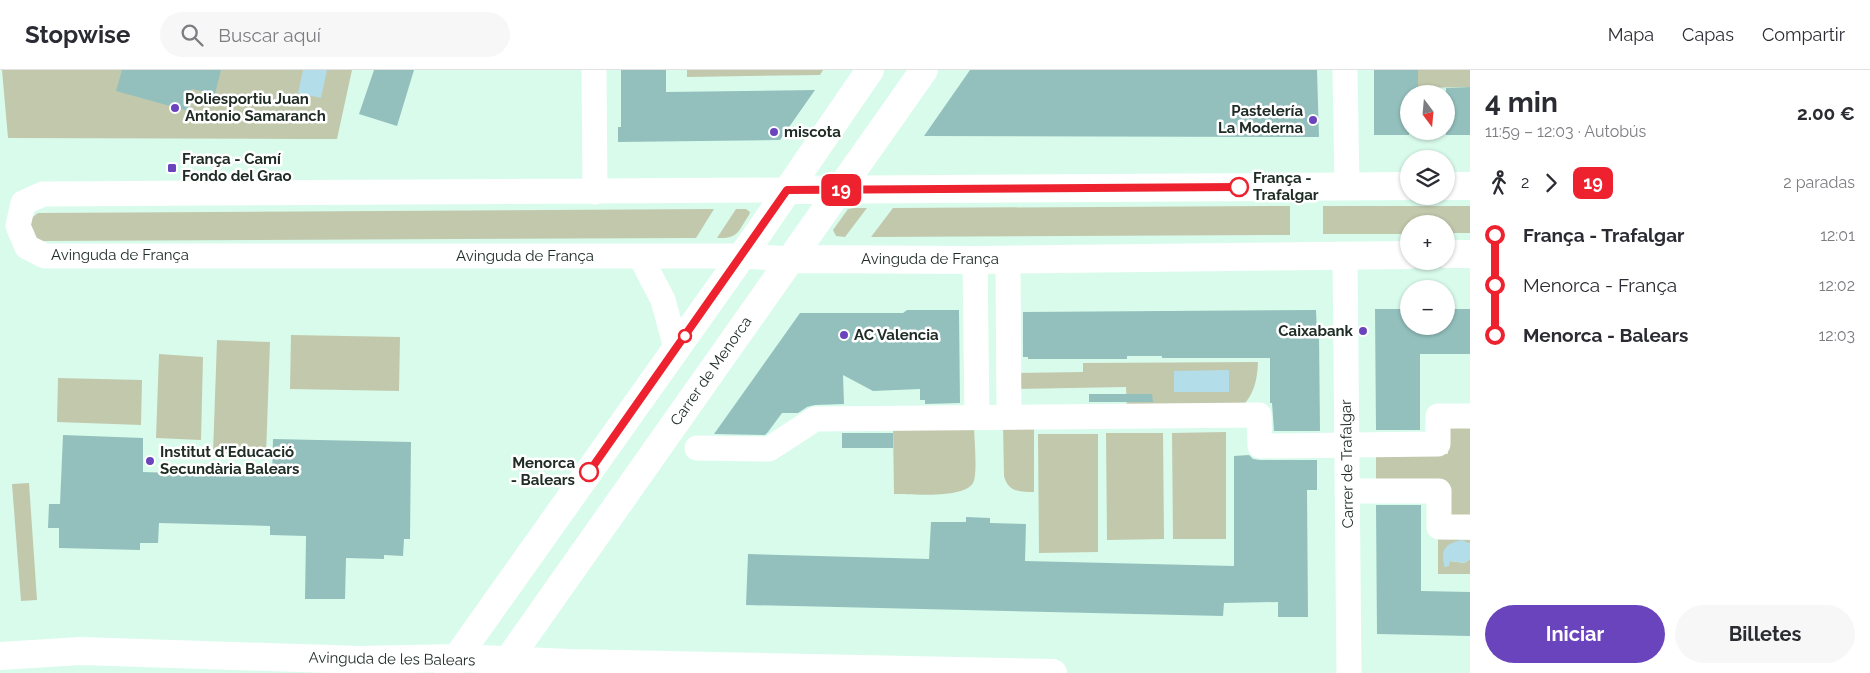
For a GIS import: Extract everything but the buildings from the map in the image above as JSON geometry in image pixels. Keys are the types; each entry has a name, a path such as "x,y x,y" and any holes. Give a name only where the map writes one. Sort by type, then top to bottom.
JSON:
{"main road":[{"path":"452,666 742,256 870,70"},
{"name":"Carrer de Menorca","path":"503,667 924,70"},
{"name":"Avinguda de França","path":"787,190 1400,186"},
{"path":"1455,186 1470,186"},
{"path":"1455,254 1470,254"},
{"name":"Avinguda de França","path":"791,259 1008,260 1400,255"},
{"name":"Avinguda de les Balears","path":"0,656 81,651 360,660 452,666 1053,673"}],"street":[{"path":"594,70 595,192"},
{"path":"1345,70 1347,186"},
{"name":"Avinguda de França","path":"787,190 43,194 23,203 18,226 27,247 45,256 742,256 791,259"},
{"name":"Carrer de Trafalgar","path":"1345,255 1349,673"},
{"path":"640,256 664,300 676,348"},
{"path":"975,260 977,417"},
{"path":"1008,260 1009,417"},
{"path":"697,448 769,449 815,419 1259,415 1260,446 1438,444 1438,416 1470,416"},
{"path":"1347,491 1439,491 1439,527 1470,527"}],"green space":[{"name":"Poliesportiu Juan Antonio Samaranch","path":"2,70 352,70 337,139 299,139 8,138"},
{"path":"687,70 823,70 820,75 687,77"},
{"path":"1418,70 1470,70 1470,87 1418,85"},
{"path":"1290,206 1290,235 871,237 893,208"},
{"path":"1323,206 1470,206 1470,233 1455,233 1455,215 1400,215 1400,234 1323,234"},
{"path":"867,208 845,237 836,236 833,230 848,209"},
{"path":"714,209 696,238 40,241 32,236 30,219 38,213"},
{"path":"736,209 746,209 750,212 740,230 730,237 717,238"},
{"path":"291,335 400,337 399,391 290,389"},
{"path":"217,340 270,342 266,455 213,453"},
{"path":"159,354 203,357 201,440 156,438"},
{"path":"1258,362 1254,387 1249,398 1241,408 1127,409 1126,387 1016,389 1016,373 1083,372 1083,363"},
{"path":"58,378 142,380 141,425 57,422"},
{"path":"1448,420 1470,420 1470,521 1449,521 1448,483 1376,483 1376,454 1448,454"},
{"path":"974,425 975,472 973,483 968,488 949,494 894,494 893,426"},
{"path":"1003,425 1034,425 1034,492 1015,490 1006,481 1004,476"},
{"path":"1226,432 1226,539 1173,539 1172,433"},
{"path":"1106,433 1163,433 1164,539 1107,540"},
{"path":"1038,434 1098,434 1098,552 1039,553"},
{"path":"29,483 37,600 21,601 12,484"},
{"path":"1438,539 1470,540 1470,544 1444,563 1445,567 1450,561 1465,563 1470,559 1470,574 1438,574"}],"water":[{"path":"303,70 327,70 321,98 298,93"},
{"path":"1229,370 1229,392 1174,392 1174,371"},
{"path":"1462,540 1470,544 1470,559 1465,563 1450,561 1449,566 1445,567 1443,556 1445,548 1452,543"}],"bus line":[{"name":"19","path":"589,472 787,190 1239,187"}],"place":[{"name":"Poliesportiu Juan Antonio Samaranch","path":"175,108"},
{"name":"Pastelería La Moderna","path":"1313,120"},
{"name":"miscota","path":"774,132"},
{"name":"França - Camí Fondo del Grao","path":"172,168"},
{"name":"França - Trafalgar","path":"1239,187"},
{"name":"Caixabank","path":"1363,331"},
{"name":"AC Valencia","path":"844,335"},
{"name":"Institut d'Educació Secundària Balears","path":"150,461"},
{"name":"Menorca - Balears","path":"589,472"}]}
